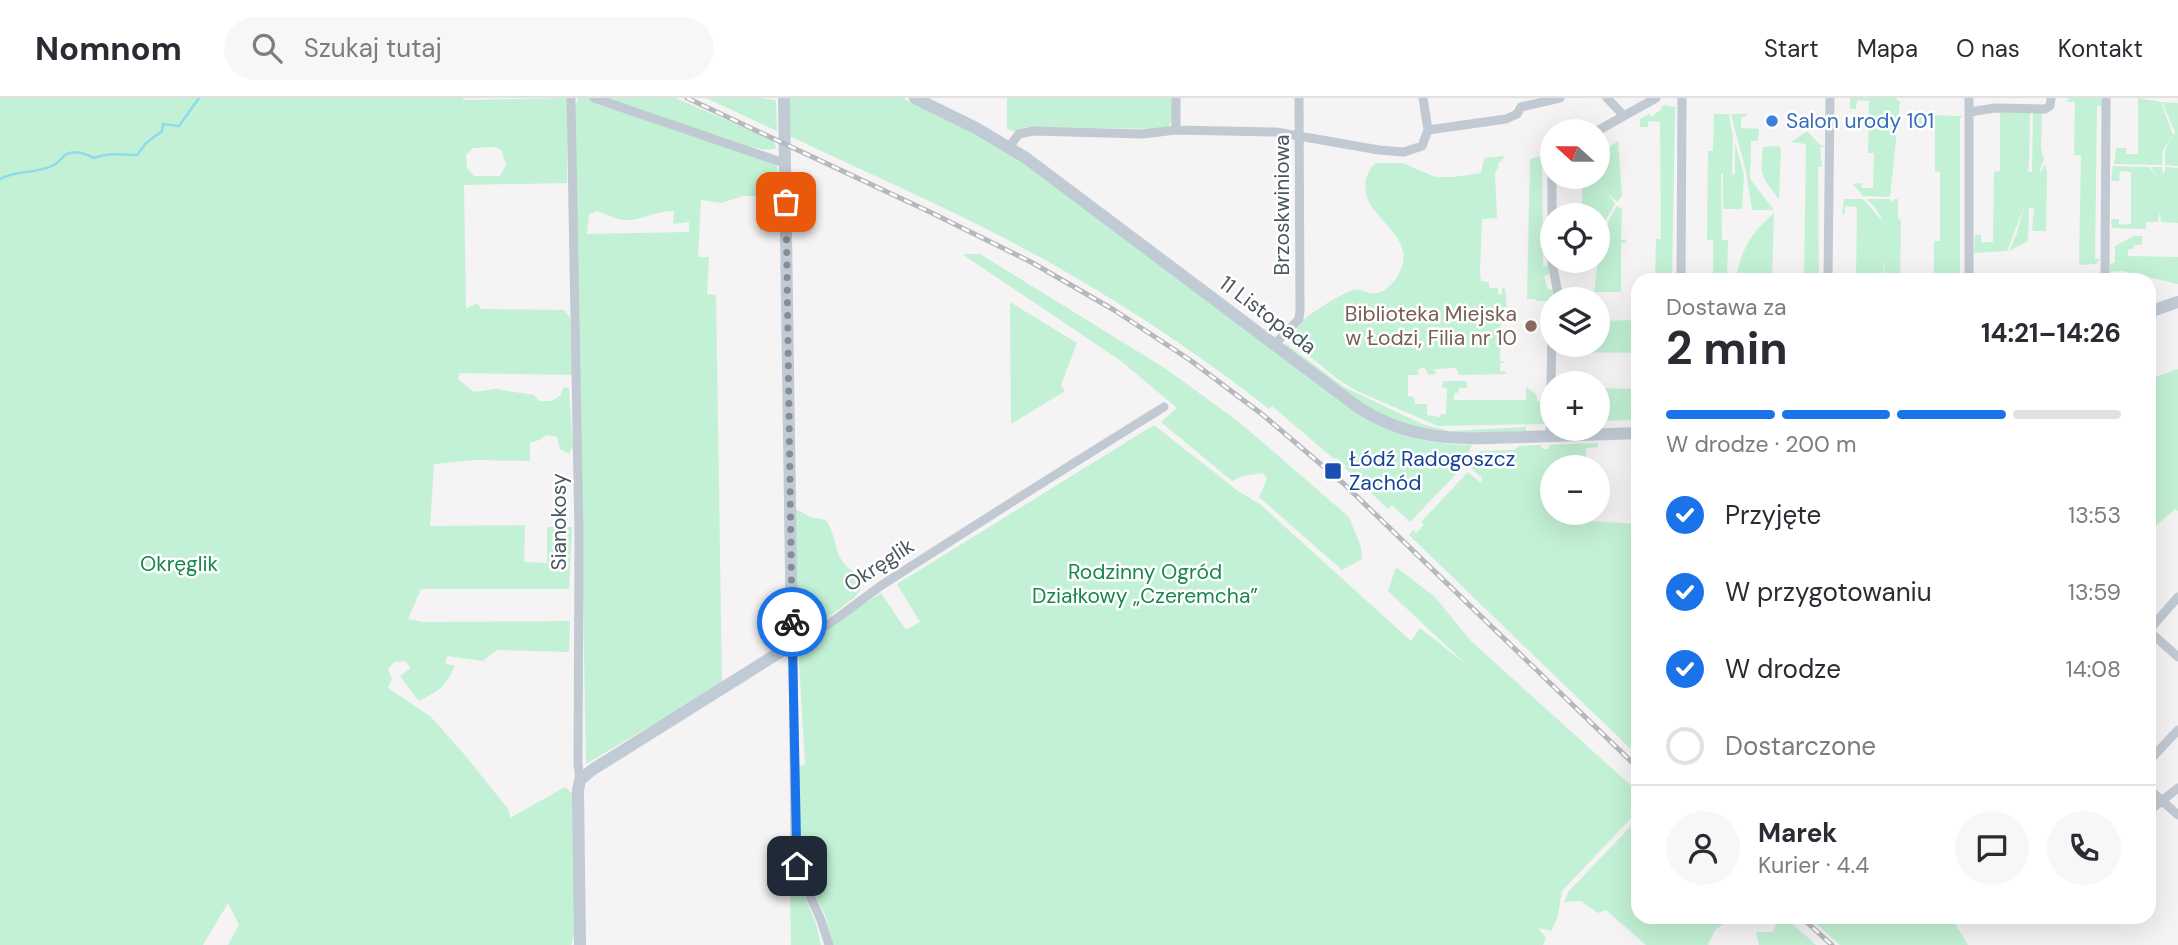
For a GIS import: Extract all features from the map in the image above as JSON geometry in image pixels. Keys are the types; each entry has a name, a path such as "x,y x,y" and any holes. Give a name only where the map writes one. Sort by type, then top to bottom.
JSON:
{"street":[{"name":"Sianokosy","path":"571,98 579,488 580,945"},
{"path":"594,98 784,163"},
{"path":"784,98 795,862 829,945"},
{"name":"11 Listopada","path":"915,98 956,117 1009,147 1365,412 1404,430 1448,439 1540,436"},
{"path":"1176,98 1176,130"},
{"name":"Brzoskwiniowa","path":"1275,344 1299,319 1300,310 1299,98"},
{"path":"1009,147 1019,134 1032,131 1142,134 1176,130 1276,132 1404,152 1422,146 1428,130 1423,98"},
{"path":"1428,130 1506,119 1517,114 1520,103 1560,98"},
{"path":"1607,98 1624,117"},
{"path":"1610,125 1656,98"},
{"path":"1681,273 1682,98"},
{"path":"1828,273 1830,98"},
{"path":"1969,98 1969,273"},
{"path":"1970,111 1995,108 2045,109 2049,108 2051,98"},
{"path":"2105,273 2106,98"},
{"path":"2156,310 2178,302"},
{"name":"Okręglik","path":"580,780 791,643 806,638 1022,494 1164,407"},
{"name":"11 Listopada","path":"1610,434 1631,433"},
{"path":"2156,623 2178,597"},
{"path":"2156,637 2178,657"},
{"path":"2156,754 2178,730"},
{"path":"2156,805 2178,788"},
{"path":"2156,795 2178,815"}],"green space":[{"name":"Okręglik","path":"0,98 567,98 567,183 464,185 466,309 477,303 481,309 564,310 570,318 572,375 460,373 458,379 474,392 496,389 534,395 539,401 551,401 560,396 564,387 569,388 573,446 569,454 560,449 557,437 546,435 530,443 530,461 476,460 434,464 430,526 525,525 524,562 547,563 547,527 572,527 569,589 421,589 408,619 423,622 570,621 569,652 497,650 483,661 447,656 445,663 455,666 448,679 437,691 419,701 400,676 411,668 405,661 394,662 388,669 392,679 388,688 431,717 509,810 510,818 565,787 573,794 575,933 571,945 228,945 239,925 228,903 203,945 0,945","holes":["496,147 502,151 506,165 500,176 474,176 467,168 466,155 473,148"]},
{"path":"578,98 676,98 774,141 776,148 762,149 710,133 777,166 779,229 760,230 759,196 743,196 721,203 701,200 698,257 709,257 707,294 716,295 722,683 586,764 574,109","holes":["597,211 624,220 674,211 673,224 689,222 689,232 587,234 589,214"]},
{"path":"706,98 776,100 777,131"},
{"path":"787,98 902,98 960,124 1022,161 1378,424 1423,440 1472,445 1461,469 1410,522 1392,505 1388,509 1337,458 1334,459 1272,406 1269,409 1168,335 1115,301 994,233 788,135"},
{"path":"1007,98 1172,98 1172,121 1166,129 1026,127 1016,132 1007,129"},
{"path":"1850,98 1895,98 1900,102 1890,197 1863,196 1853,184 1861,183 1862,188 1873,188 1874,153 1868,153 1869,101 1857,100 1856,109 1850,109"},
{"path":"2072,98 2101,98 2102,106 2097,106 2095,259 2100,259 2096,264 2079,265 2081,155 2074,155 2075,102 2067,102"},
{"path":"2138,98 2161,102 2173,135 2175,132 2162,102 2178,103 2178,166 2165,165 2165,150 2172,136 2163,150 2162,165 2114,164 2116,148 2126,148 2126,154 2138,154"},
{"path":"1664,105 1681,108 1675,108 1672,273 1655,273 1656,239 1661,239 1660,122 1648,121 1648,127 1640,127 1640,119 1649,114 1651,117 1662,109"},
{"path":"2033,112 2042,112 2041,148 2044,160 2039,171 2041,172 2045,164 2046,231 2032,231 2034,208 2029,208 2028,241 2009,251 2024,207 2007,251 1974,253 1975,235 1981,235 1981,242 1993,242 1994,172 2000,171 2000,113 2030,113 2027,171 2032,172"},
{"path":"1714,114 1729,114 1733,138 1732,174 1735,174 1735,143 1744,174 1742,209 1723,209 1721,174 1722,240 1728,240 1727,273 1713,273 1713,240 1707,240 1708,151 1713,151"},
{"path":"1731,114 1747,114 1741,117 1741,128 1759,129 1758,141 1751,141 1750,179 1774,210 1752,210 1746,172"},
{"path":"1923,115 1963,116 1960,118 1960,273 1934,273 1934,241 1940,241 1940,172 1935,171 1935,119 1923,118 1923,127 1916,127 1916,121"},
{"path":"1807,131 1820,145 1826,146 1820,147 1822,167 1818,167 1819,273 1804,273 1806,144 1791,142"},
{"path":"1618,141 1622,195 1617,202 1608,194 1615,204 1610,212 1610,203 1582,203 1582,189 1610,189 1610,146"},
{"path":"1763,147 1781,148 1779,199 1763,176 1762,165"},
{"path":"1540,156 1542,203 1540,203 1540,273 1551,274 1544,276 1547,287 1540,287 1540,301 1527,299 1530,159"},
{"path":"1484,158 1504,158 1497,165 1499,167 1495,172 1497,218 1482,219 1480,272 1481,281 1489,282 1489,288 1498,288 1498,294 1502,294 1502,287 1505,289 1507,307 1501,308 1501,312 1507,312 1507,317 1501,317 1500,361 1506,362 1500,364 1500,371 1506,372 1459,375 1456,368 1434,369 1436,374 1429,375 1424,367 1417,370 1419,375 1408,375 1408,396 1414,397 1415,404 1427,404 1427,415 1440,417 1446,414 1447,388 1441,387 1444,381 1467,381 1467,388 1459,388 1458,393 1454,393 1454,400 1526,400 1526,387 1536,394 1540,402 1540,424 1438,426 1357,391 1336,378 1295,344 1297,329 1310,315 1334,299 1355,290 1374,294 1382,291 1395,280 1402,266 1402,247 1372,207 1365,190 1368,173 1376,163 1403,163 1435,177 1454,177 1481,173"},
{"path":"2113,166 2149,167 2157,177 2151,167 2162,167 2163,175 2166,167 2178,168 2178,223 2161,222 2160,211 2158,222 2146,222 2146,229 2112,228 2111,219 2119,219 2119,225 2131,224 2131,172 2120,171 2119,181 2111,181"},
{"path":"1844,199 1863,199 1884,223 1867,199 1890,199 1893,202 1898,199 1898,219 1901,220 1900,273 1885,273 1884,259 1883,273 1856,273 1857,207 1845,206 1845,214 1842,214"},
{"path":"1617,206 1622,209 1621,240 1626,240 1626,243 1621,243 1621,292 1610,292 1610,287 1595,287 1597,273 1610,273 1611,216"},
{"path":"1774,213 1772,273 1737,273 1748,244"},
{"path":"2134,236 2142,236 2142,245 2134,245 2134,249 2128,249 2128,256 2178,257 2178,284 2156,279 2156,273 2110,272 2110,265 2115,262 2115,246"},
{"path":"962,254 980,254 1166,369 1239,422 1349,517 1361,547 1362,559 1342,570 1259,497 1267,479 1263,473 1242,476 1232,481 1161,422 1177,408 1121,361"},
{"path":"1010,302 1077,343 1061,385 1065,391 1011,424"},
{"path":"1631,320 1631,353 1610,353 1610,321"},
{"path":"1285,343 1344,387 1422,424 1448,431 1407,425 1390,419 1374,412 1343,391"},
{"path":"2178,369 2178,511 2175,509 2156,526 2156,377"},
{"path":"1610,388 1631,389 1631,420 1610,421"},
{"name":"Rodzinny Ogród Działkowy „Czeremcha”","path":"1154,425 1238,491 1261,505 1411,641 1420,628 1468,666 1388,591 1396,567 1435,597 1471,641 1631,786 1631,818 1562,891 1558,916 1551,931 1538,928 1546,938 1543,945 833,945 826,917 800,864 799,766 805,765 798,646 881,593 906,630 920,622 897,584"},
{"path":"1526,427 1526,431 1450,431"},
{"path":"1598,443 1598,447 1586,448 1586,455 1540,455 1540,525 1631,524 1631,749 1409,535 1413,530 1416,533 1424,525 1421,522 1468,472 1481,483 1482,478 1471,468 1480,451 1514,450 1519,446 1540,445 1543,449 1549,449 1550,445"},
{"path":"796,509 810,517 826,520 839,556 848,568 856,573 861,590 802,637 797,635"},
{"path":"1631,826 1631,924 1723,924 1715,930 1708,945 1646,945 1606,910 1598,913 1581,901 1564,902 1569,891"},
{"path":"776,863 793,865 816,924 821,945 791,945 790,887 776,887"},
{"path":"1776,924 1793,924 1816,945 1759,945 1756,932 1773,932"},
{"path":"1817,924 1955,924 1968,945 1840,945"}],"waterway":[{"path":"0,179 12,174 47,168 74,152 94,158 109,154 137,155 146,143 162,131 163,124 179,126 199,98"}],"railway":[{"path":"687,98 1031,262 1114,310 1190,360 1263,415 1344,484 1631,761"},
{"path":"1809,924 1832,945"}],"way so far":[{"path":"786,202 792,622"}],"place":[{"name":"Salon urody 101","path":"1772,121"},
{"name":"Biblioteka Miejska w Łodzi, Filia nr 10","path":"1531,326"},
{"name":"Łódź Radogoszcz Zachód","path":"1333,471"}],"route":[{"path":"792,622 797,866"}]}
